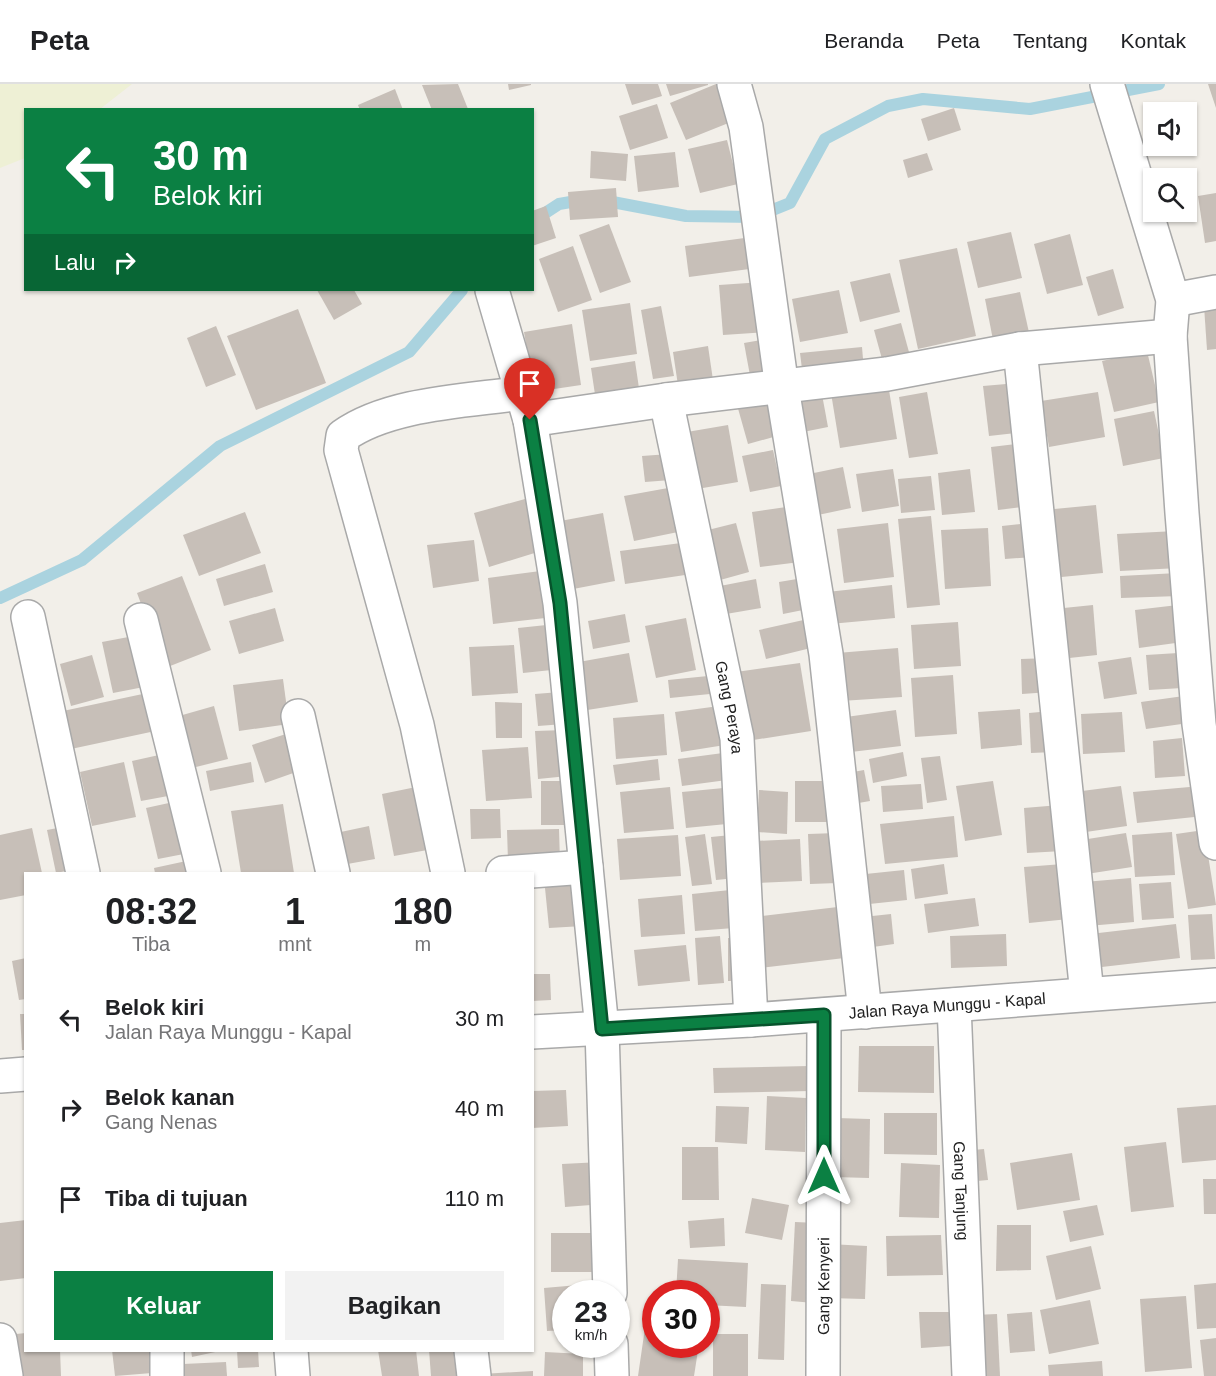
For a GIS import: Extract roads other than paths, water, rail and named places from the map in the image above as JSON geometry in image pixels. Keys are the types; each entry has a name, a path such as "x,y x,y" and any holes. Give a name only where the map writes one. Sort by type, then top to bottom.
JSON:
{"street":[{"path":"734,84 746,127 782,388 826,654 865,1011"},
{"path":"1107,84 1173,300 1170,336 1200,723 1216,843"},
{"path":"492,291 526,406 560,603 602,1029 609,1280"},
{"path":"1173,300 1216,292"},
{"path":"448,872 417,725 341,450 343,436 356,427 405,410 666,400 887,374 1020,349 1170,336"},
{"path":"1020,349 1086,994"},
{"name":"Gang Peraya","path":"666,400 737,738 751,1020"},
{"path":"28,617 83,872"},
{"path":"141,620 204,872"},
{"path":"298,716 333,872"},
{"path":"517,872 586,867"},
{"name":"Jalan Raya Munggu - Kapal","path":"534,1032 824,1015 1216,985"},
{"name":"Gang Tanjung","path":"954,1005 969,1376"},
{"name":"Gang Kenyeri","path":"823,1376 824,1015"},
{"path":"0,1076 24,1074"},
{"path":"0,1340 6,1376"},
{"path":"167,1352 167,1376"},
{"path":"291,1352 293,1376"},
{"path":"471,1352 474,1376"},
{"path":"611,1358 612,1376"}],"waterway":[{"path":"602,200 686,216 755,217 790,203 825,139 888,106 923,99 1030,109 1159,84"},
{"path":"536,219 559,204 582,200"},
{"path":"0,598 82,560 220,446 409,352 461,291"}]}
